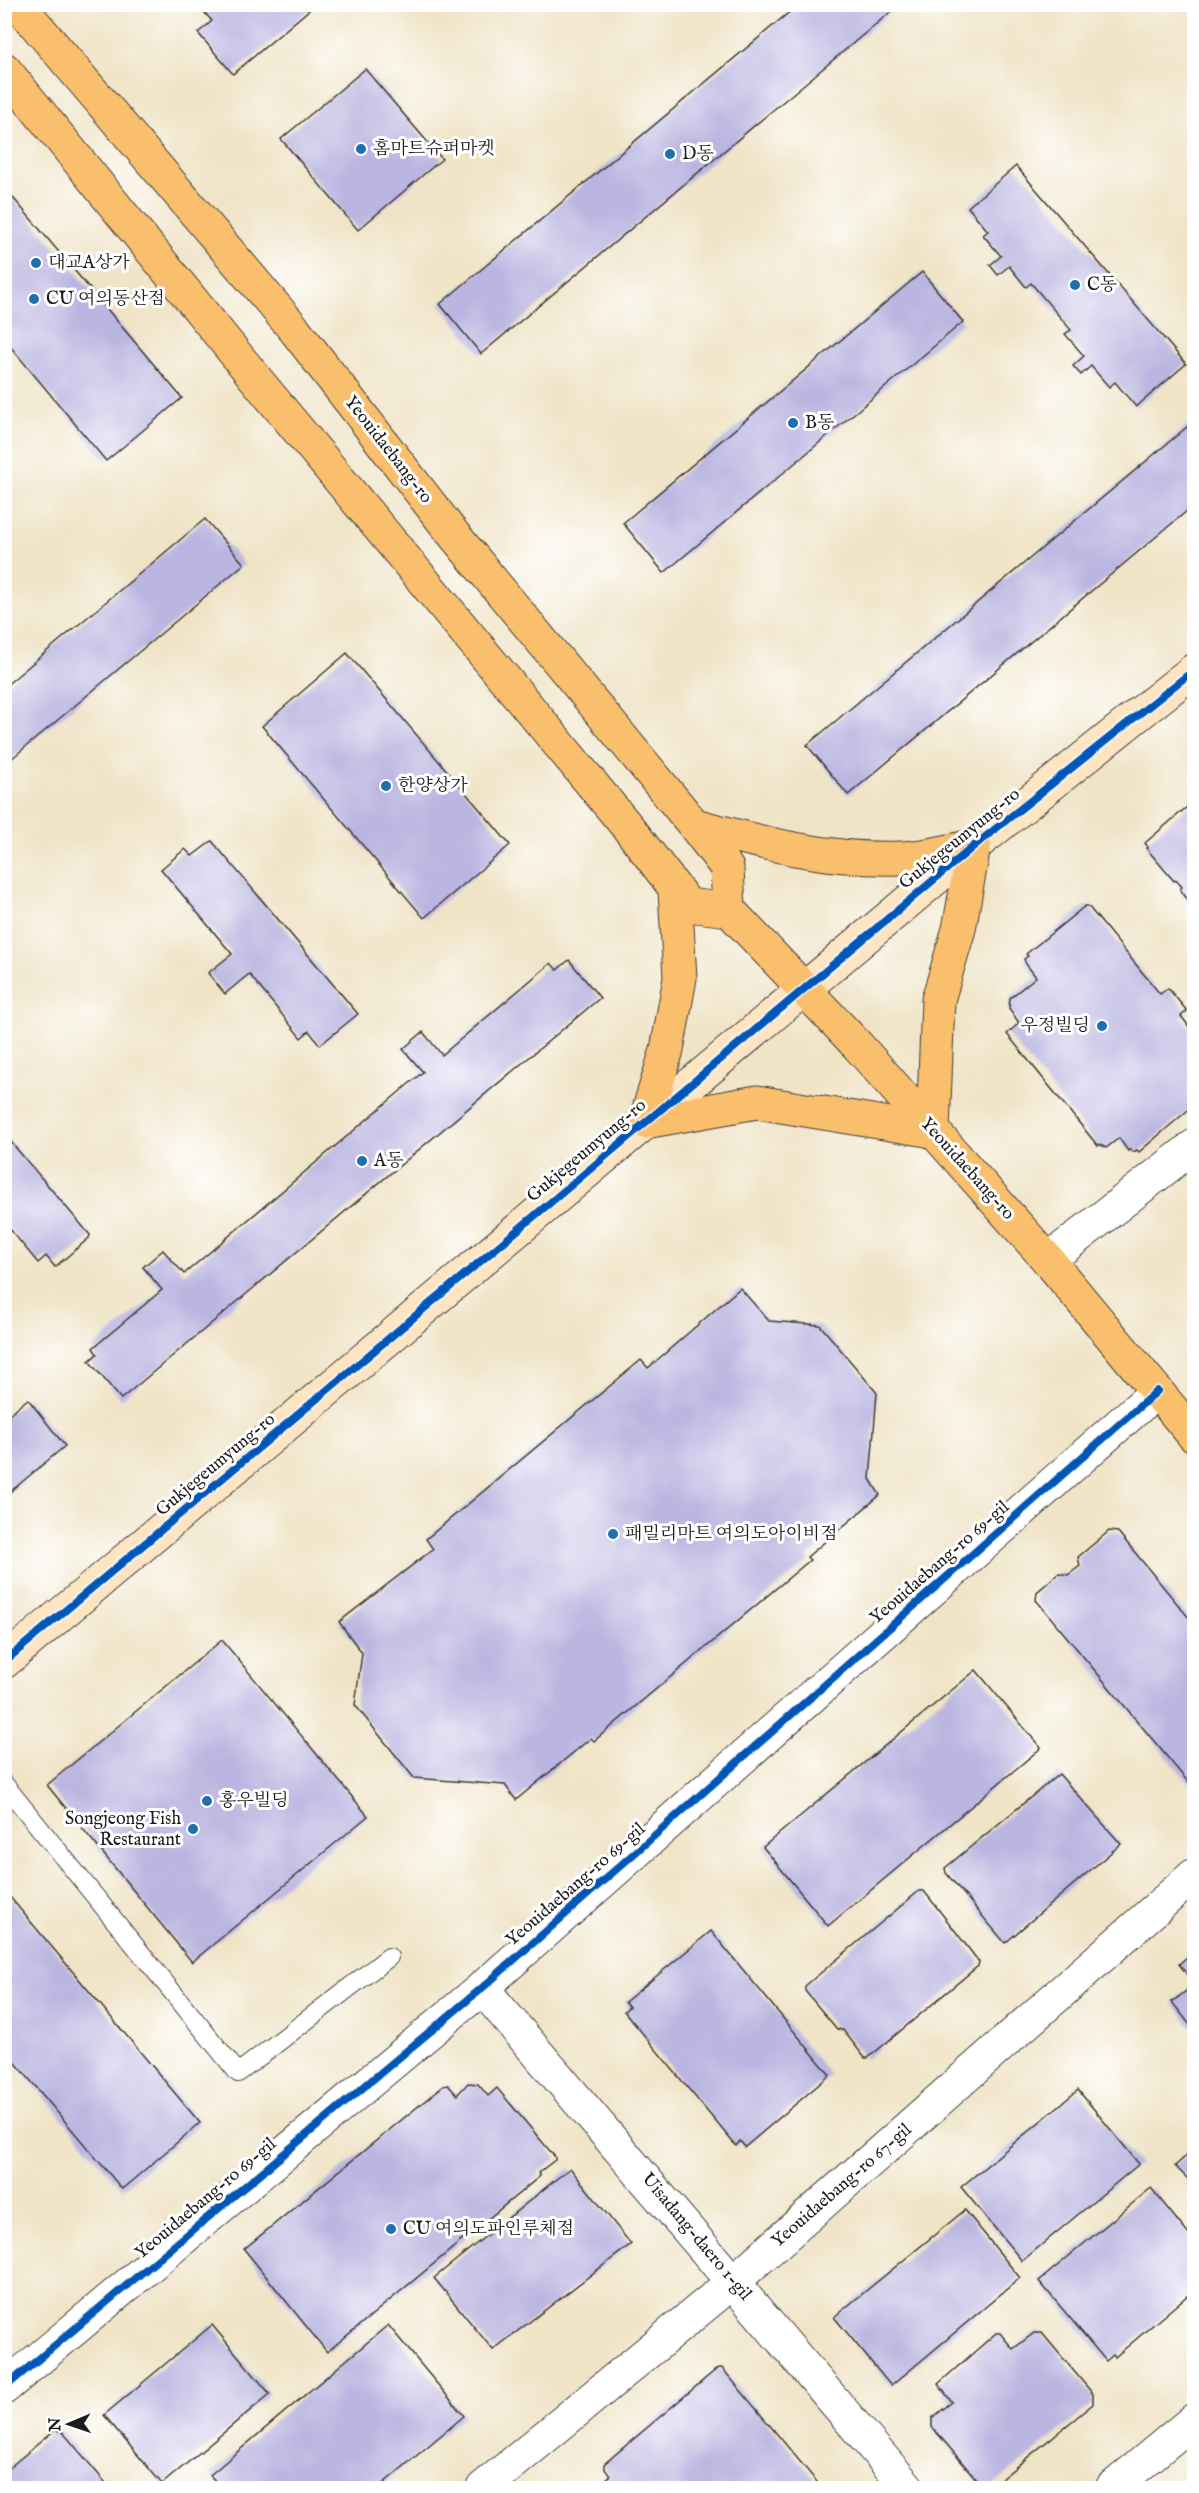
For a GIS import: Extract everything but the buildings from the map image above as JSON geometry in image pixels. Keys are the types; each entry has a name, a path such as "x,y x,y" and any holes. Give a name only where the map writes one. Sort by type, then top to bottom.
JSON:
{"main road":[{"name":"Yeouidaebang-ro","path":"18,4 295,330 450,530 694,825 727,868 729,910 859,1047 1048,1260 1194,1436"},
{"path":"4,69 260,384 631,831 675,891 688,905 729,910"},
{"path":"675,891 680,978 667,1050 645,1122 757,1102 933,1131 938,1000 959,929 974,846 903,858 845,856 769,845 694,825"}],"street":[{"name":"Gukjegeumyung-ro","path":"4,1662 802,989 974,846 1194,670"},
{"path":"1048,1260 1194,1146"},
{"name":"Yeouidaebang-ro 69-gil","path":"4,2388 482,1988 1157,1391"},
{"name":"Yeouidaebang-ro 67-gil","path":"483,2488 734,2281 1194,1875"},
{"name":"Uisadang-daero 1-gil","path":"482,1988 908,2488"},
{"path":"1112,2488 1194,2420"}],"lane":[{"path":"4,1784 238,2073 388,1957"}],"cycle path":[{"path":"4,1662 974,846 1194,670"},
{"path":"4,2388 482,1988 1157,1391"}],"place":[{"name":"홈마트슈퍼마켓","path":"361,149"},
{"name":"D동","path":"670,154"},
{"name":"대교A상가","path":"36,263"},
{"name":"C동","path":"1075,285"},
{"name":"CU 여의동산점","path":"34,299"},
{"name":"B동","path":"793,423"},
{"name":"한양상가","path":"386,786"},
{"name":"우정빌딩","path":"1102,1026"},
{"name":"A동","path":"362,1161"},
{"name":"패밀리마트 여의도아이비점","path":"613,1534"},
{"name":"홍우빌딩","path":"207,1801"},
{"name":"Songjeong Fish Restaurant","path":"193,1829"},
{"name":"CU 여의도파인루체점","path":"391,2229"}]}
